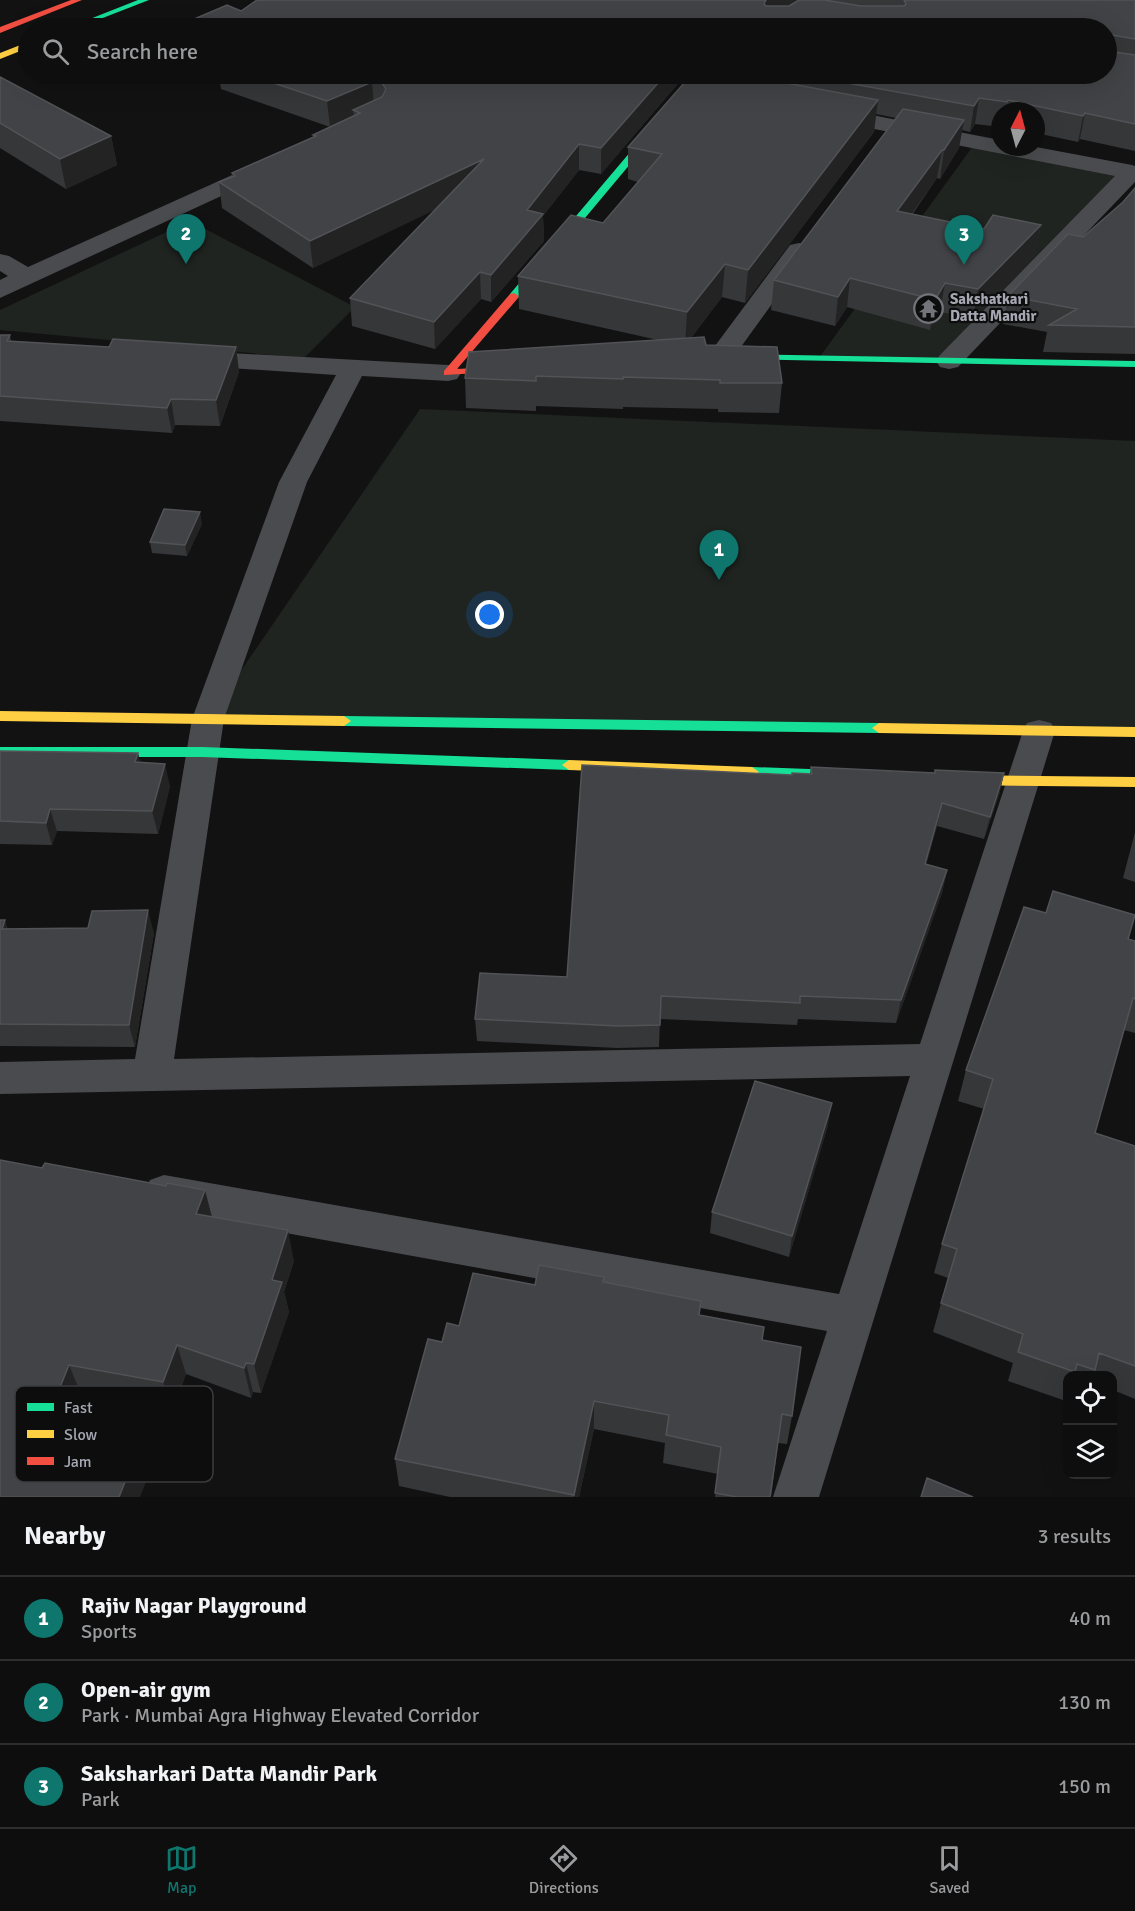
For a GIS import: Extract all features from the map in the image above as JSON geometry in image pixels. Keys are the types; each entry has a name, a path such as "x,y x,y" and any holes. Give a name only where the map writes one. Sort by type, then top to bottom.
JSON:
{"main road":[{"path":"31,18 78,0"},
{"path":"97,18 145,0"},
{"path":"0,30 18,23"},
{"path":"0,56 18,49"},
{"path":"448,373 695,84"},
{"path":"712,356 1135,364"},
{"path":"448,373 519,368"},
{"path":"0,716 205,736 845,776"},
{"path":"0,752 205,736 1135,732"},
{"path":"940,779 1135,782"}],"street":[{"path":"690,87 725,94"},
{"path":"806,110 884,135 991,146"},
{"path":"1045,155 1133,172"},
{"path":"0,290 277,161"},
{"path":"950,361 1133,172"},
{"path":"712,356 813,231"},
{"path":"0,261 27,277"},
{"path":"167,358 448,373"},
{"path":"152,1075 205,736 293,482 352,369"},
{"path":"796,1497 1039,731"},
{"path":"0,1078 934,1060"},
{"path":"129,1186 854,1316"}],"shaded area":[{"path":"976,142 991,145 991,156 1045,155 1132,172 949,361 819,358"},
{"path":"190,221 355,307 304,358 0,330 0,310"},
{"path":"420,409 1135,441 1135,732 208,719"}],"building":[{"path":"257,0 766,0 764,4 766,6 789,6 799,0 825,0 861,6 904,6 906,4 904,0 1135,0 1135,39 1117,36 1117,18 196,18 227,5 241,11"},
{"path":"1117,52 1135,55 1135,124 1085,113 1083,116 1045,108 1045,102 1008,100 1007,102 979,98 974,106 853,84 1117,84"},
{"path":"0,77 111,136 60,159 0,123"},
{"path":"277,84 367,84 327,101"},
{"path":"383,84 657,84 601,148 579,144 527,210 543,214 491,275 480,272 434,322 350,298 484,159 310,241 219,182 235,176 232,173 316,136 313,135 360,113 353,110 382,97 386,89"},
{"path":"683,84 792,84 878,100 748,270 725,264 687,312 518,276 571,215 603,223 662,154 628,147"},
{"path":"903,109 964,120 897,211 984,229 993,215 1041,225 978,289 945,283 935,300 850,278 838,297 774,280"},
{"path":"1135,188 1135,327 1049,325 1077,309 1008,296 1068,234 1083,237 1123,202"},
{"path":"0,335 10,335 7,341 109,347 113,339 236,347 216,400 171,399 167,408 0,396"},
{"path":"704,337 706,345 777,347 782,383 720,383 720,380 623,377 623,379 536,376 536,381 465,378 469,352"},
{"path":"164,509 200,512 185,545 150,542"},
{"path":"0,751 138,753 135,762 165,764 152,811 50,809 46,823 0,821"},
{"path":"582,765 792,775 792,773 812,774 811,767 935,773 935,770 1004,773 990,817 942,803 925,864 947,870 901,1000 800,996 800,1003 661,996 660,1025 618,1026 475,1019 480,973 567,977"},
{"path":"1053,891 1135,915 1128,939 1135,941 1135,999 1133,998 1095,1133 1135,1146 1135,1366 1099,1353 1095,1370 1077,1364 1075,1371 1072,1371 1018,1352 1023,1334 941,1303 957,1249 942,1244 993,1079 966,1070 1024,907 1046,913"},
{"path":"148,910 129,1025 0,1024 0,920 5,920 2,929 88,928 92,911"},
{"path":"755,1081 832,1103 792,1236 712,1212"},
{"path":"0,1160 42,1168 45,1163 166,1186 167,1183 205,1190 196,1214 288,1230 272,1280 282,1282 254,1364 246,1363 244,1368 177,1345 163,1382 69,1365 60,1386 15,1386 15,1482 125,1482 119,1497 0,1497"},
{"path":"539,1265 604,1277 603,1282 701,1301 699,1315 764,1327 762,1340 801,1347 792,1416 782,1414 770,1497 737,1497 715,1493 721,1447 666,1435 669,1415 594,1401 574,1495 395,1459 428,1339 442,1342 447,1323 459,1326 473,1273 535,1285"},
{"path":"927,1478 973,1497 921,1497"}],"traffic: fast":[{"path":"97,18 145,0"},
{"path":"514,296 695,84"},
{"path":"735,357 1135,364"},
{"path":"344,721 879,728"},
{"path":"0,752 202,752 569,765"},
{"path":"752,772 836,775"}],"traffic: slow":[{"path":"0,56 18,49"},
{"path":"0,716 344,721"},
{"path":"879,728 1135,732"},
{"path":"569,765 752,772"},
{"path":"957,780 1135,782"}],"traffic: jam":[{"path":"31,18 78,0"},
{"path":"0,30 18,23"},
{"path":"510,369 448,373 514,296"}],"place":[{"name":"Open-air gym","path":"186,264"},
{"name":"Saksharkari Datta Mandir Park","path":"964,265"},
{"name":"Sakshatkari Datta Mandir","path":"929,308"},
{"name":"Rajiv Nagar Playground","path":"719,580"}]}
